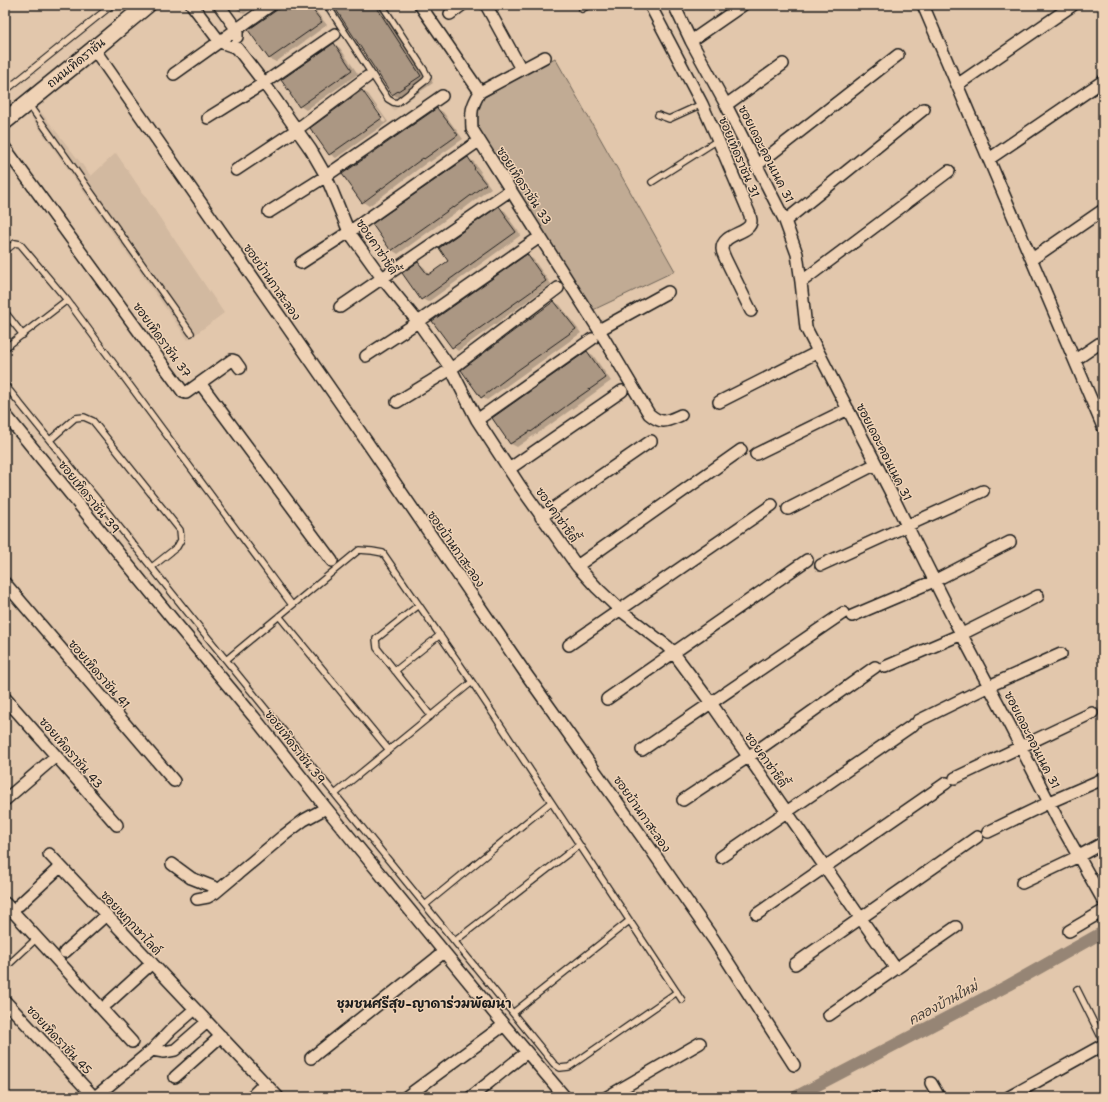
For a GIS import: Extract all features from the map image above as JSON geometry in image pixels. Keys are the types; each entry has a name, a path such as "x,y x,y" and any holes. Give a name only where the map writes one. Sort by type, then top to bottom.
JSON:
{"street":[{"name":"ถนนเทิดราชัน","path":"5,121 147,5"},
{"path":"192,5 220,42 237,48 237,30 218,5"},
{"path":"174,74 271,5"},
{"path":"420,5 480,92 544,56"},
{"path":"450,14 462,5"},
{"path":"486,5 521,69"},
{"name":"ซอยเทิดราชัน 31","path":"650,5 702,104 750,215 750,225 741,232 728,238 722,249 751,311"},
{"name":"ซอยเดอะคอนเนค 31","path":"674,5 691,41 726,105 785,221 797,254 802,282 806,328 934,581 1058,820 1103,900"},
{"path":"691,41 743,5"},
{"path":"957,85 1074,5"},
{"path":"927,7 957,85 1103,427"},
{"path":"208,118 264,83 335,34"},
{"name":"ซอยคาซ่าซิตี้","path":"237,48 264,83 311,150 326,176 349,232 382,278 418,322 451,369 477,420 509,469 577,566 620,610 673,652 711,703 786,813 896,969"},
{"name":"ซอยบ้านกาสะลอง","path":"94,49 526,674 697,916 794,1065"},
{"path":"757,165 898,55"},
{"path":"726,105 783,64"},
{"path":"236,170 296,130 367,77"},
{"path":"989,159 1103,80"},
{"name":"ซอยเทิดราชัน 33","path":"480,92 471,112 472,129 596,334 649,414 655,419 661,421 666,421 681,415"},
{"path":"269,212 326,176 442,96"},
{"path":"785,221 924,109"},
{"path":"301,263 349,232 473,145"},
{"name":"ซอยเทิดราชัน 37","path":"5,148 183,392 186,393 200,383 332,560"},
{"path":"802,282 949,171"},
{"path":"340,307 505,194"},
{"path":"1032,259 1103,210"},
{"path":"366,356 418,322 534,241"},
{"path":"397,402 451,369 558,288"},
{"path":"477,420 596,334 668,292"},
{"path":"1075,360 1103,341"},
{"path":"719,402 818,352"},
{"path":"200,383 232,360 235,361 240,368"},
{"path":"509,469 622,391"},
{"path":"756,454 848,409"},
{"name":"ซอยเทิดราชัน 39","path":"5,414 254,717 326,808 444,952 565,1097"},
{"path":"542,517 651,441"},
{"path":"577,566 741,450"},
{"path":"788,509 876,464"},
{"path":"821,565 983,491"},
{"path":"569,645 772,505"},
{"path":"642,750 711,703 848,614 934,581 1010,542"},
{"path":"606,699 807,560"},
{"name":"ซอยเทิดราชัน 41","path":"5,584 174,781"},
{"path":"683,800 880,667 962,634 1038,596"},
{"path":"721,857 916,723 989,686 1061,654"},
{"name":"ซอยเทิดราชัน 43","path":"6,701 118,825"},
{"path":"757,914 950,780 1092,713"},
{"path":"5,800 56,756"},
{"path":"988,832 1050,802 1103,779"},
{"path":"197,899 208,897 304,820 326,808"},
{"path":"795,964 977,837"},
{"path":"1022,883 1103,844"},
{"name":"ซอยพฤกษาไลต์","path":"48,854 278,1097"},
{"path":"172,864 191,878 219,889"},
{"path":"19,905 60,866"},
{"path":"5,903 132,1042"},
{"path":"1069,931 1103,912"},
{"path":"65,952 106,915"},
{"path":"829,1015 956,927"},
{"path":"311,1058 444,952"},
{"path":"108,1003 152,963"},
{"name":"ซอยเทิดราชัน 45","path":"5,1001 94,1097"},
{"path":"94,1097 152,1050 172,1029 195,1009"},
{"path":"152,1050 164,1052 175,1050 207,1022"},
{"path":"406,1097 504,1025"},
{"path":"175,1077 221,1036"},
{"path":"607,1097 700,1043"},
{"path":"1009,1097 1103,1045"},
{"path":"471,1097 527,1052"},
{"path":"251,1097 266,1083"},
{"path":"931,1083 939,1097"}],"lane":[{"path":"5,91 112,5"},
{"path":"327,5 388,99 397,103 426,81 428,77 382,5"},
{"path":"582,9 589,5"},
{"path":"27,103 191,333"},
{"path":"658,115 669,119 702,104"},
{"path":"652,182 718,140"},
{"path":"5,251 15,243 20,244 67,300 292,605"},
{"path":"5,348 67,300"},
{"path":"5,312 23,335"},
{"path":"5,385 554,1064 560,1068 569,1067 676,992"},
{"path":"50,440 75,418 84,417 93,421 180,530 181,540 176,547 152,567"},
{"path":"226,660 360,550 383,553 472,682 629,922 682,1000"},
{"path":"419,605 376,639 377,648 431,716"},
{"path":"279,616 388,750"},
{"path":"395,671 440,635"},
{"path":"335,794 472,682"},
{"path":"425,905 551,802"},
{"path":"455,941 579,845"},
{"path":"513,1013 629,922"},
{"path":"5,968 37,938"},
{"path":"1077,989 1103,1040"}],"shaded area":[{"path":"324,5 388,5 434,80 394,111"},
{"path":"555,58 675,271 593,310 478,127 478,113 483,98"},
{"path":"41,112 91,176 116,153 224,313 188,340 32,118"}],"building":[{"path":"284,5 309,5 322,22 269,59 248,30"},
{"path":"333,5 375,5 421,76 392,95"},
{"path":"334,43 352,70 299,107 281,80"},
{"path":"362,90 382,118 329,155 310,128"},
{"path":"437,108 458,135 424,159 423,158 362,203 342,174"},
{"path":"468,157 475,168 474,169 486,184 391,251 372,224"},
{"path":"499,206 516,232 421,300 402,273 418,262 428,275 448,261 439,248"},
{"path":"527,254 546,281 452,348 432,321"},
{"path":"554,301 576,329 481,398 461,370"},
{"path":"587,351 606,378 531,432 530,431 510,444 492,418"}],"waterway":[{"name":"คลองบ้านใหม่","path":"795,1097 1009,985 1103,932"}],"district":[{"name":"ชุมชนศรีสุข-ญาดาร่วมพัฒนา","path":"424,1003"}]}
